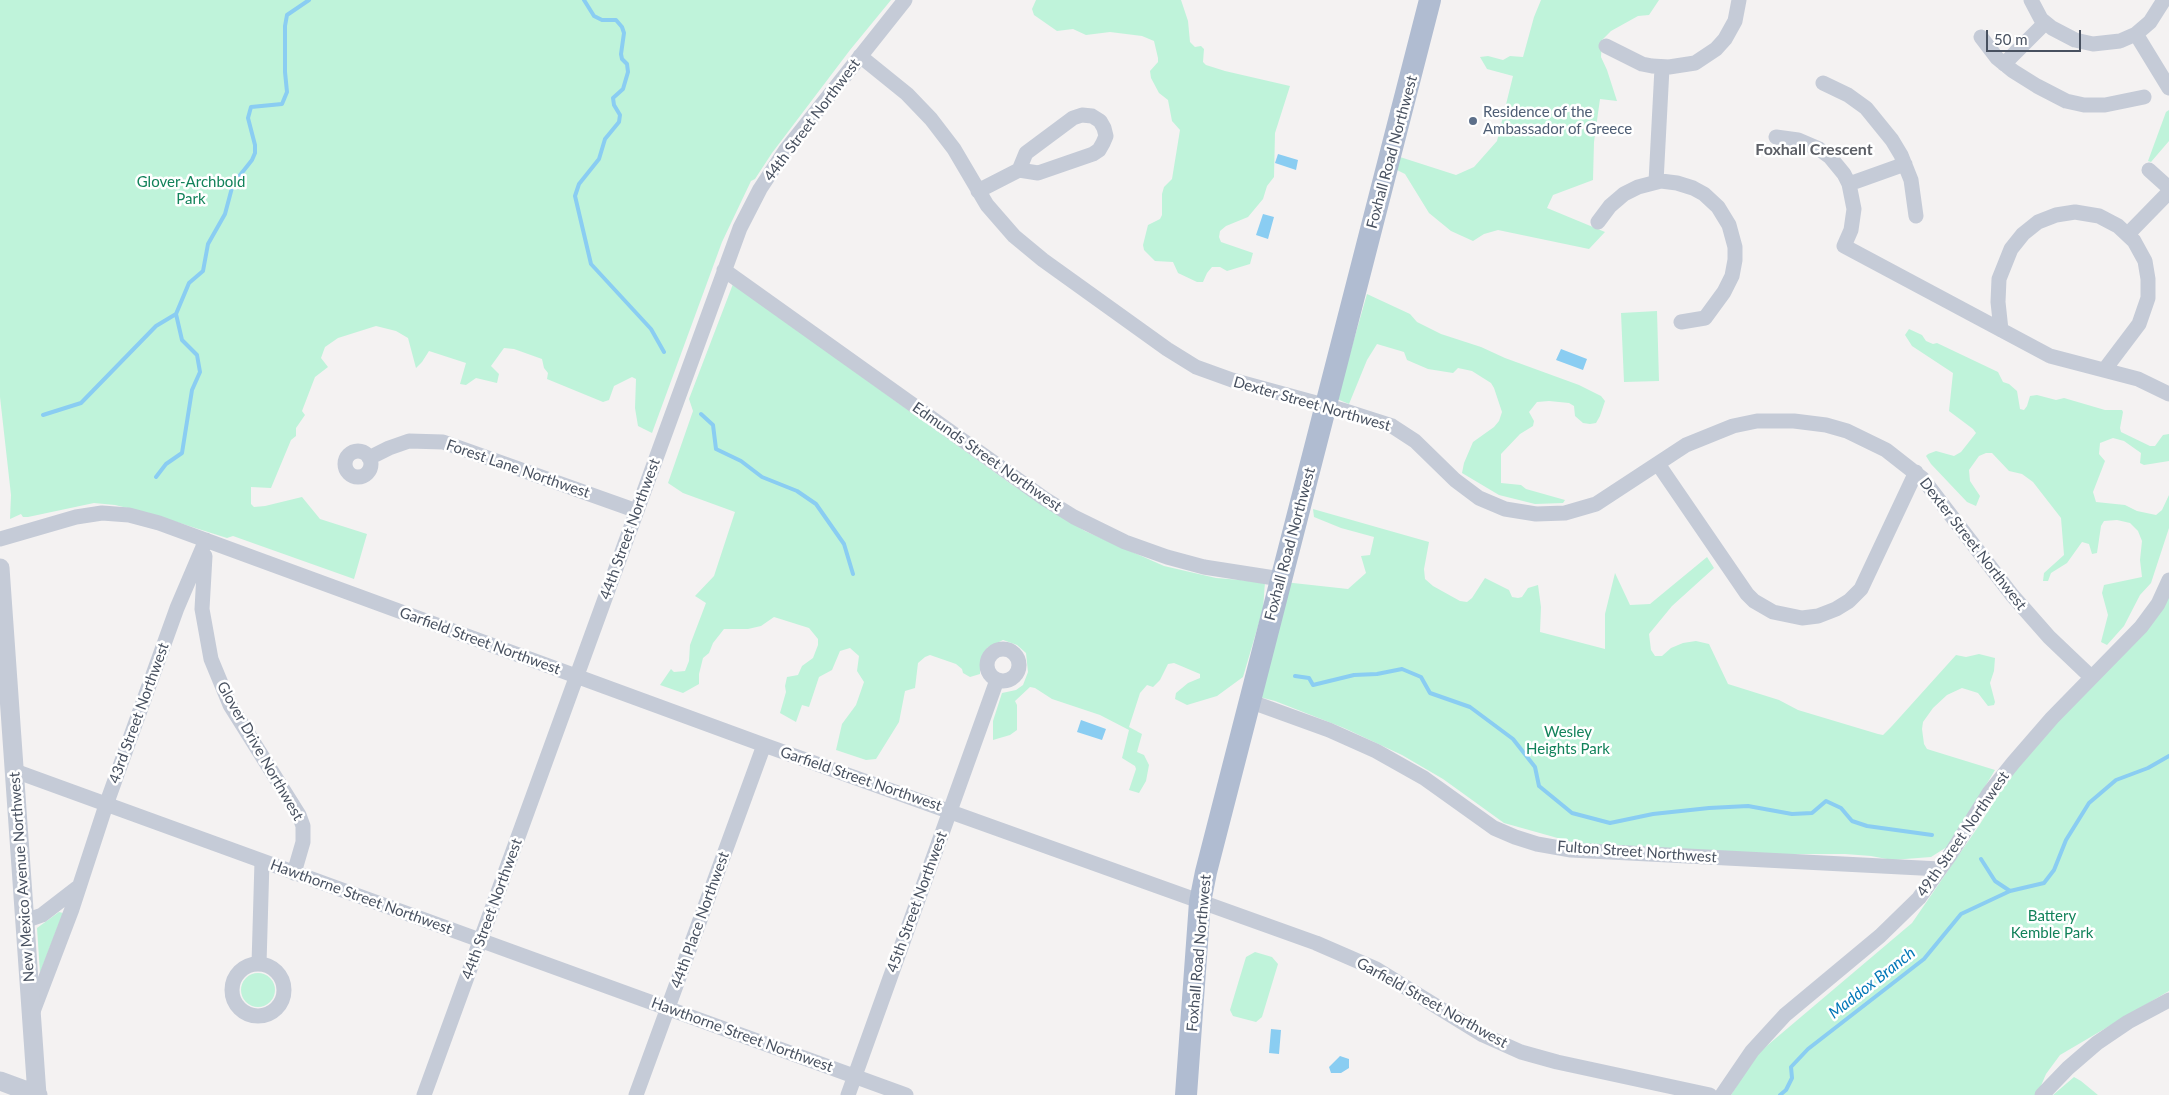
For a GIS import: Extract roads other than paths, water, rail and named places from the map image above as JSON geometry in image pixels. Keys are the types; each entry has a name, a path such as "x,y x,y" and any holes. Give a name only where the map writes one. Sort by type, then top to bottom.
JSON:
{"main road":[{"name":"Foxhall Road Northwest","path":"1186,1095 1200,902 1210,853 1430,0"}],"street":[{"name":"44th Street Northwest","path":"424,1095 724,270 746,215 772,170 794,138 906,0"},
{"path":"1606,46 1642,64 1662,68 1695,62 1716,49 1725,39 1732,28 1739,0"},
{"path":"2031,0 2045,23 2075,40 2093,44 2115,42 2136,34 2150,22 2164,0"},
{"path":"2004,64 2045,23"},
{"path":"2136,34 2169,88"},
{"path":"1981,37 1990,50 2004,64 2037,86 2072,103 2115,104 2144,97"},
{"name":"Dexter Street Northwest","path":"860,56 907,94 931,119 954,149 978,191 1005,226 1028,248 1196,367 1222,377 1392,426 1415,441 1455,480 1479,498 1494,505 1524,513 1553,514 1585,508 1605,500 1693,441 1720,430 1754,422 1794,421 1826,425 1860,436 1886,450 1916,472 1931,488 2012,595 2049,637 2091,677"},
{"path":"1656,182 1662,68"},
{"path":"1823,83 1848,95 1866,108 1892,140 1905,164 1913,189 1916,216"},
{"path":"978,191 1019,170 1038,174 1093,154 1099,150 1106,136 1104,128 1100,121 1092,116 1078,116 1026,153 1019,170"},
{"path":"1776,137 1798,140 1819,149 1840,168 1849,184 1853,198 1854,216 1851,230 1844,246 2050,356 2105,369 2144,381 2169,394"},
{"path":"1849,184 1905,164"},
{"path":"2149,170 2169,188"},
{"path":"1598,222 1610,206 1624,194 1638,187 1656,182 1667,181 1682,184 1694,188 1710,198 1727,220 1735,246 1734,267 1730,280 1711,312 1701,320 1681,322"},
{"path":"2128,234 2169,192"},
{"path":"2001,330 1998,294 2001,272 2011,249 2030,227 2056,215 2085,213 2106,219 2128,234 2138,247 2145,261 2148,279 2148,298 2139,324 2105,369"},
{"name":"Edmunds Street Northwest","path":"724,270 1045,499 1074,517 1125,542 1167,557 1212,568 1281,579"},
{"name":"Forest Lane Northwest","path":"369,458 405,442 422,440 443,442 637,511"},
{"path":"1658,464 1747,594 1754,601 1773,612 1802,618 1818,616 1833,611 1849,601 1861,589 1916,472"},
{"name":"Garfield Street Northwest","path":"0,539 76,517 102,513 144,518 764,745 1316,943 1360,961 1398,982 1483,1035 1507,1046 1557,1062 1710,1095"},
{"name":"43rd Street Northwest","path":"32,1015 72,909 77,888 177,608 206,540"},
{"name":"Glover Drive Northwest","path":"206,540 202,595 210,652 230,705 299,815 303,826 303,842 294,873"},
{"name":"New Mexico Avenue Northwest","path":"0,568 37,1095"},
{"name":"49th Street Northwest","path":"1722,1095 1752,1051 1778,1022 1806,995 1864,950 1904,914 1940,869 1990,793 2013,762 2091,677 2126,644 2146,621 2158,604 2169,580"},
{"name":"45th Street Northwest","path":"848,1095 997,680"},
{"name":"Fulton Street Northwest","path":"1249,701 1322,728 1376,751 1434,785 1494,828 1515,838 1537,844 1571,850 1940,869"},
{"name":"44th Place Northwest","path":"636,1095 764,745"},
{"name":"Hawthorne Street Northwest","path":"15,771 906,1095"},
{"path":"259,964 262,861"},
{"path":"25,921 42,915 77,888"},
{"path":"2042,1095 2068,1068 2102,1039 2128,1022 2169,1000"},
{"path":"0,1081 37,1095"}],"water":[{"path":"1278,154 1298,160 1296,170 1275,163"},
{"path":"1263,214 1274,217 1268,239 1256,235"},
{"path":"1561,349 1587,359 1583,370 1556,360"},
{"path":"1081,720 1106,729 1102,740 1077,732"},
{"path":"1271,1029 1281,1030 1279,1054 1269,1053"},
{"path":"1340,1056 1349,1059 1349,1068 1341,1073 1331,1073 1329,1067"}],"waterway":[{"path":"43,415 81,403 156,326 176,314 189,283 203,271 208,244 225,214 233,184 252,160 255,153 255,145 248,118 251,107 282,104 287,92 285,72 285,26 287,15 309,0"},
{"path":"584,0 594,16 602,20 616,20 622,27 624,33 621,54 622,59 627,64 628,72 623,89 613,98 614,105 620,115 619,122 605,139 599,159 579,184 575,196 591,264 651,329 664,352"},
{"path":"156,477 166,464 182,453 192,390 200,372 197,355 182,340 176,314"},
{"path":"701,414 713,425 716,449 741,461 762,477 797,491 816,504 844,544 853,574"},
{"path":"1295,676 1309,678 1313,685 1354,675 1377,674 1402,669 1421,677 1430,693 1470,707 1513,739 1535,767 1539,786 1572,813 1610,823 1653,814 1748,806 1792,814 1812,813 1826,801 1841,808 1852,821 1867,826 1932,835"},
{"name":"Maddox Branch","path":"1780,1095 1786,1090 1792,1078 1791,1067 1808,1049 1924,959 1961,914 2010,891 2044,883 2054,870 2066,840 2089,803 2116,780 2148,768 2169,756"},
{"path":"1981,859 1995,881 2010,891"}],"place":[{"name":"Residence of the Ambassador of Greece","path":"1473,121"}],"district":[{"name":"Foxhall Crescent","path":"1814,150"}],"park label":[{"name":"Glover-Archbold Park","path":"191,190"},
{"name":"Wesley Heights Park","path":"1568,740"},
{"name":"Battery Kemble Park","path":"2052,924"}]}
